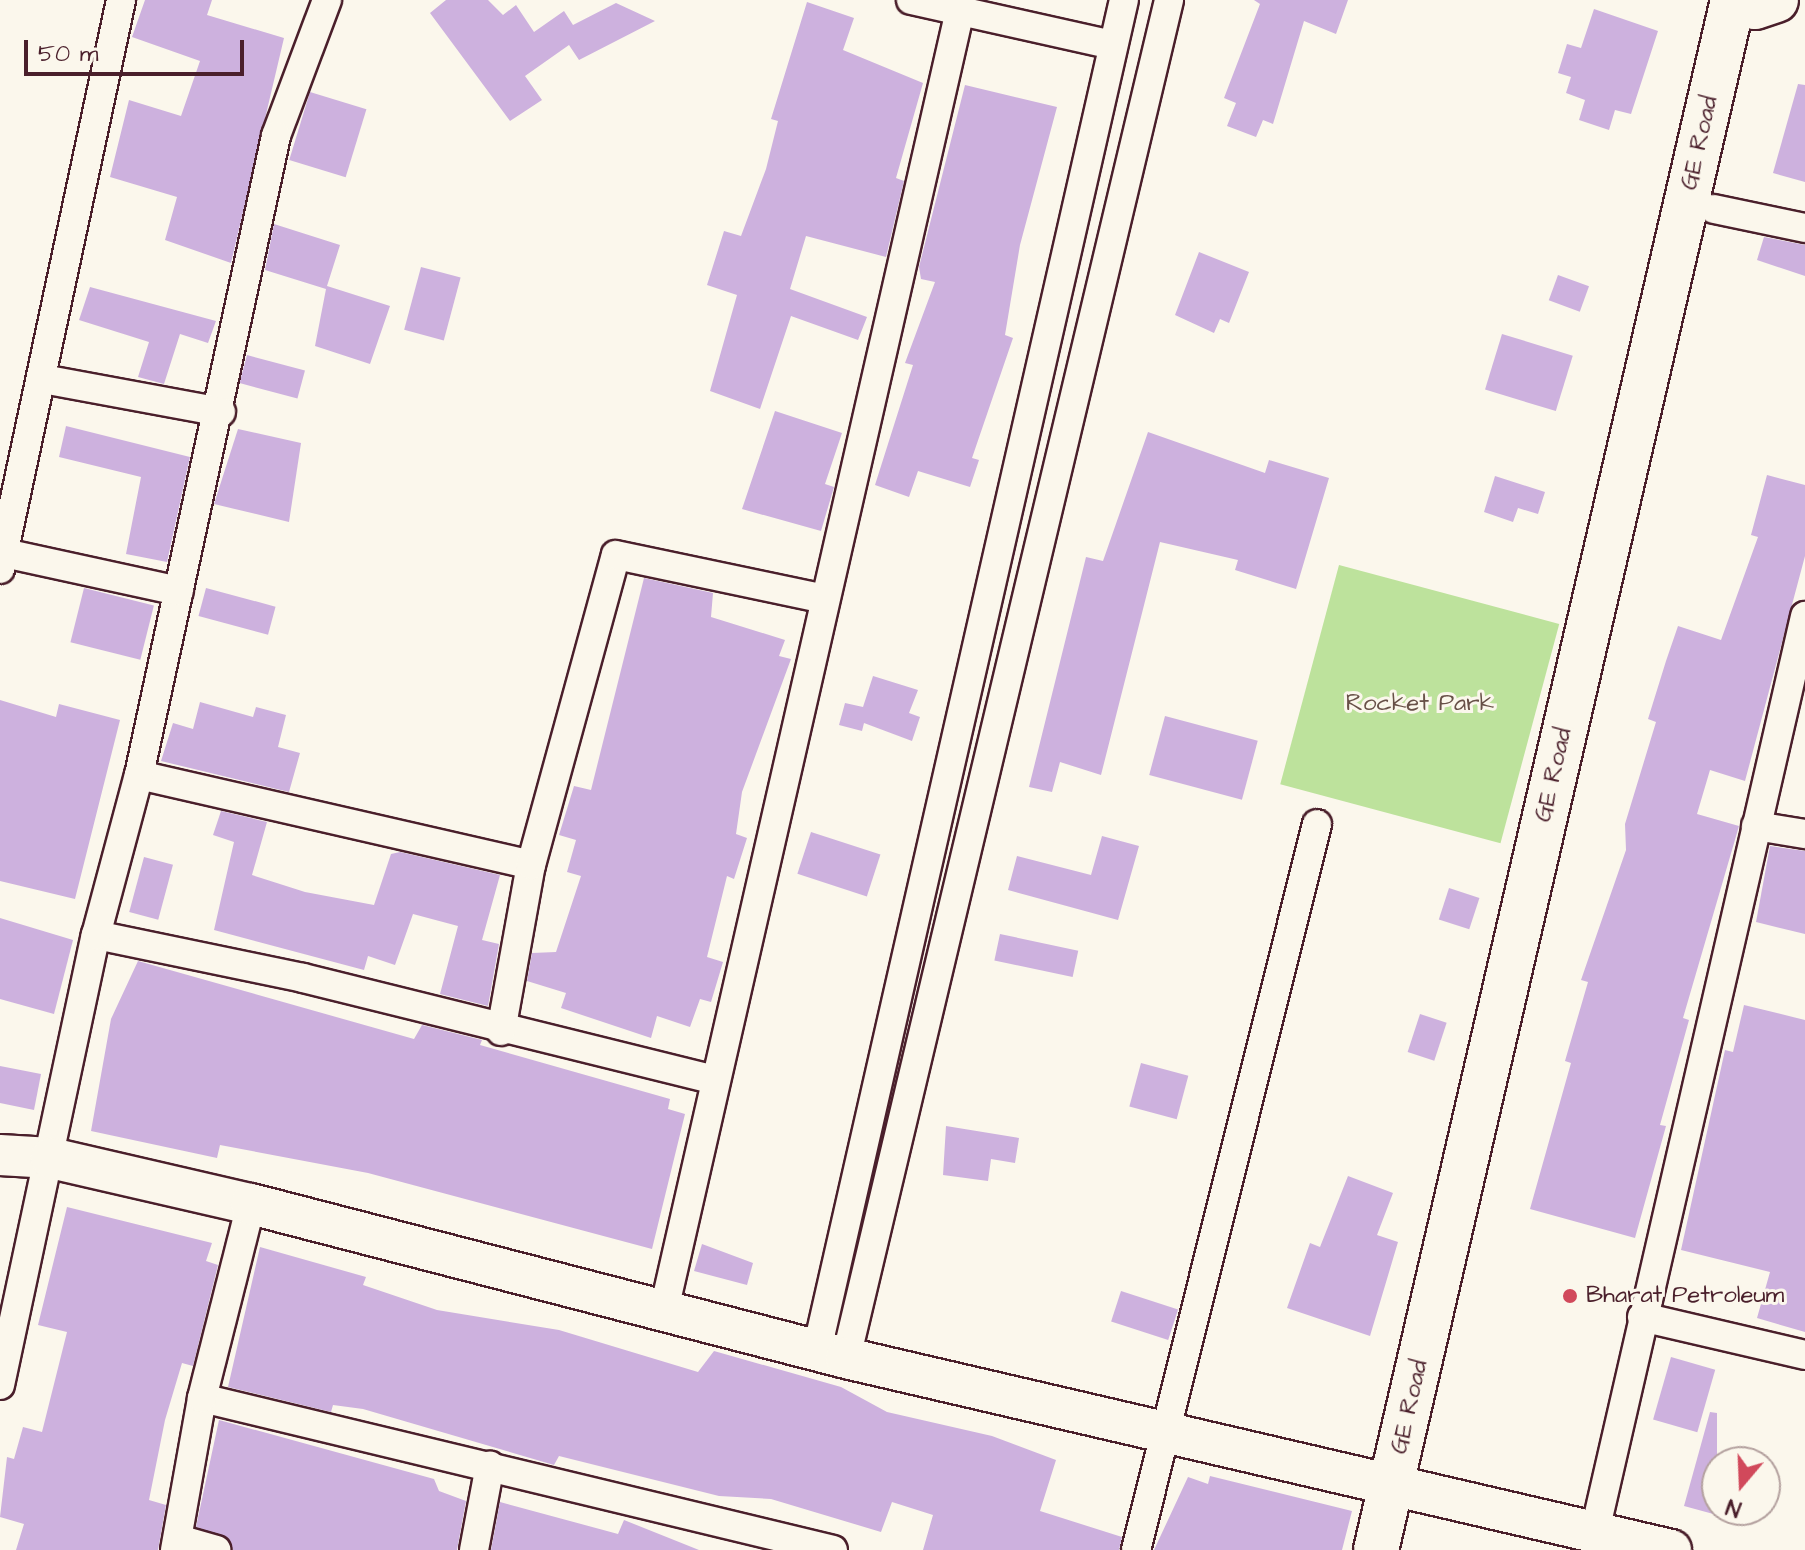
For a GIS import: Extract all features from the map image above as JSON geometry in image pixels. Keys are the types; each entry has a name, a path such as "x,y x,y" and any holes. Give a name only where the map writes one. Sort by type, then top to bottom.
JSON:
{"main road":[{"name":"GE Road","path":"1580,724 1714,209 1750,2"},
{"name":"GE Road","path":"1407,1550 1407,1487 1580,724 1750,2"},
{"name":"GE Road","path":"1376,1550 1407,1487"}],"street":[{"path":"121,0 43,379 1,558 179,591"},
{"path":"0,1385 51,1158 96,935 139,775 221,412 276,136 327,0"},
{"path":"911,0 1113,45"},
{"path":"832,1354 1124,0"},
{"path":"832,1354 1169,0"},
{"path":"664,1310 712,1079 960,10"},
{"path":"1714,209 1805,228"},
{"path":"43,379 221,412"},
{"path":"501,1031 531,865 616,555 824,599"},
{"path":"1595,1531 1805,616"},
{"path":"139,775 531,865"},
{"path":"1136,1550 1162,1435 1317,824"},
{"path":"1756,826 1805,834"},
{"path":"96,935 303,978 501,1031 712,1079"},
{"path":"0,1155 51,1158 251,1204 832,1354 1162,1435 1595,1531 1651,1548"},
{"path":"216,1550 177,1545 202,1398 251,1204"},
{"path":"1642,1317 1805,1355"},
{"path":"202,1398 490,1465 741,1539 833,1550"},
{"path":"474,1550 490,1465"}],"green space":[{"name":"Rocket Park","path":"1339,565 1559,624 1500,843 1280,784"}],"building":[{"path":"145,0 212,0 207,15 284,38 231,263 165,240 177,197 110,177 129,100 181,116 200,61 132,37"},
{"path":"446,0 488,0 503,15 516,5 534,32 564,11 573,25 616,3 655,21 579,60 569,45 525,76 542,100 510,121 430,13"},
{"path":"1254,0 1348,0 1336,34 1304,21 1273,124 1263,120 1256,137 1227,126 1236,103 1224,98 1260,4"},
{"path":"807,2 854,18 843,50 923,83 896,178 904,181 886,257 806,236 790,289 867,317 858,340 791,316 760,409 710,391 737,295 707,285 724,231 741,236 766,169 778,121 771,119"},
{"path":"1594,9 1658,31 1631,114 1615,110 1609,130 1579,120 1585,100 1566,93 1571,77 1558,73 1567,44 1581,48"},
{"path":"1798,84 1805,85 1805,182 1773,173"},
{"path":"965,85 1057,107 1020,245 1005,335 1013,338 972,458 979,460 970,487 918,471 909,497 875,485 913,365 905,363 935,282 921,279 919,267"},
{"path":"310,92 366,109 346,177 289,160"},
{"path":"274,224 340,245 327,286 390,306 370,364 315,346 326,289 265,270"},
{"path":"1764,237 1805,245 1805,276 1757,260"},
{"path":"1199,252 1249,272 1229,323 1220,319 1214,333 1175,315"},
{"path":"421,267 461,278 444,340 404,330"},
{"path":"1558,275 1589,286 1580,312 1549,300"},
{"path":"90,287 216,321 208,343 180,334 164,384 138,377 149,342 79,320"},
{"path":"1502,334 1573,356 1556,411 1485,389"},
{"path":"247,355 305,371 297,399 239,383"},
{"path":"775,411 842,433 825,484 834,487 821,531 742,509"},
{"path":"66,426 190,457 167,562 126,554 141,477 59,457"},
{"path":"238,429 301,443 289,522 214,504"},
{"path":"1148,432 1265,473 1269,460 1329,478 1296,589 1235,570 1238,560 1160,542 1101,775 1060,762 1052,792 1029,787 1086,557 1103,561"},
{"path":"1767,475 1805,485 1805,556 1745,781 1710,770 1697,814 1739,826 1683,1018 1689,1020 1660,1125 1666,1126 1635,1238 1530,1209 1571,1063 1565,1061 1588,982 1581,980 1626,850 1625,824 1656,722 1648,719 1666,661 1678,626 1721,640 1758,537 1751,535"},
{"path":"1495,476 1545,492 1538,514 1518,508 1513,522 1484,512"},
{"path":"644,578 713,593 711,617 785,640 779,656 791,659 742,792 736,834 747,838 734,879 727,876 707,957 723,962 711,1002 700,999 690,1027 657,1016 651,1038 561,1008 566,993 527,981 532,953 556,952 581,876 567,872 576,840 559,835 574,786 591,790"},
{"path":"84,588 154,605 140,660 70,642"},
{"path":"206,588 276,607 268,635 198,616"},
{"path":"873,676 918,690 909,713 920,717 912,741 864,723 862,731 839,725 845,703 863,707"},
{"path":"0,700 56,717 59,704 120,720 75,899 0,881"},
{"path":"200,702 253,717 256,707 286,715 278,747 300,753 289,792 161,761 173,723 193,729"},
{"path":"1165,716 1258,741 1242,800 1149,775"},
{"path":"221,811 267,822 252,875 305,892 374,905 391,854 400,852 500,875 482,940 499,944 488,1006 440,994 458,926 413,914 395,965 368,956 364,970 214,930 234,842 213,835"},
{"path":"811,832 880,855 867,896 797,874"},
{"path":"1102,836 1139,846 1118,920 1008,890 1017,856 1091,875"},
{"path":"1770,846 1805,851 1805,934 1756,922"},
{"path":"144,857 173,865 158,920 129,912"},
{"path":"1449,888 1479,898 1469,929 1439,919"},
{"path":"0,918 73,940 54,1014 0,999"},
{"path":"1000,934 1078,951 1073,977 994,960"},
{"path":"138,961 414,1039 422,1025 482,1040 480,1045 670,1099 668,1109 685,1114 652,1249 368,1173 220,1145 217,1158 91,1131 111,1019"},
{"path":"1744,1005 1805,1020 1805,1332 1757,1318 1770,1272 1681,1250 1725,1050 1733,1052"},
{"path":"1420,1014 1447,1023 1434,1061 1408,1052"},
{"path":"1141,1063 1188,1076 1177,1119 1129,1106"},
{"path":"0,1066 41,1074 34,1110 0,1103"},
{"path":"946,1126 1019,1138 1015,1163 991,1159 988,1181 943,1175"},
{"path":"1348,1176 1393,1193 1377,1235 1398,1242 1370,1336 1287,1308 1310,1243 1320,1247"},
{"path":"67,1207 212,1243 206,1261 218,1265 193,1366 182,1363 165,1420 149,1500 166,1505 158,1550 16,1550 24,1524 0,1517 7,1457 14,1459 23,1427 42,1432 67,1332 38,1325"},
{"path":"702,1244 753,1263 747,1285 694,1271"},
{"path":"260,1247 366,1277 363,1285 437,1310 559,1330 698,1372 714,1351 841,1387 887,1412 992,1436 1056,1460 1040,1511 1122,1537 1119,1550 923,1550 933,1515 892,1502 881,1532 771,1499 719,1496 559,1456 554,1465 363,1409 333,1405 331,1412 228,1387"},
{"path":"1121,1291 1178,1310 1168,1340 1111,1321"},
{"path":"1671,1357 1715,1370 1697,1432 1653,1419"},
{"path":"1710,1412 1717,1413 1717,1446 1701,1446 1701,1511 1684,1506"},
{"path":"219,1420 434,1479 439,1491 466,1501 457,1550 233,1550 228,1538 196,1527"},
{"path":"1210,1476 1352,1511 1342,1550 1154,1550 1188,1477 1208,1484"},
{"path":"500,1502 618,1534 624,1520 699,1550 491,1550"}],"place":[{"name":"Bharat Petroleum","path":"1570,1296"}]}
